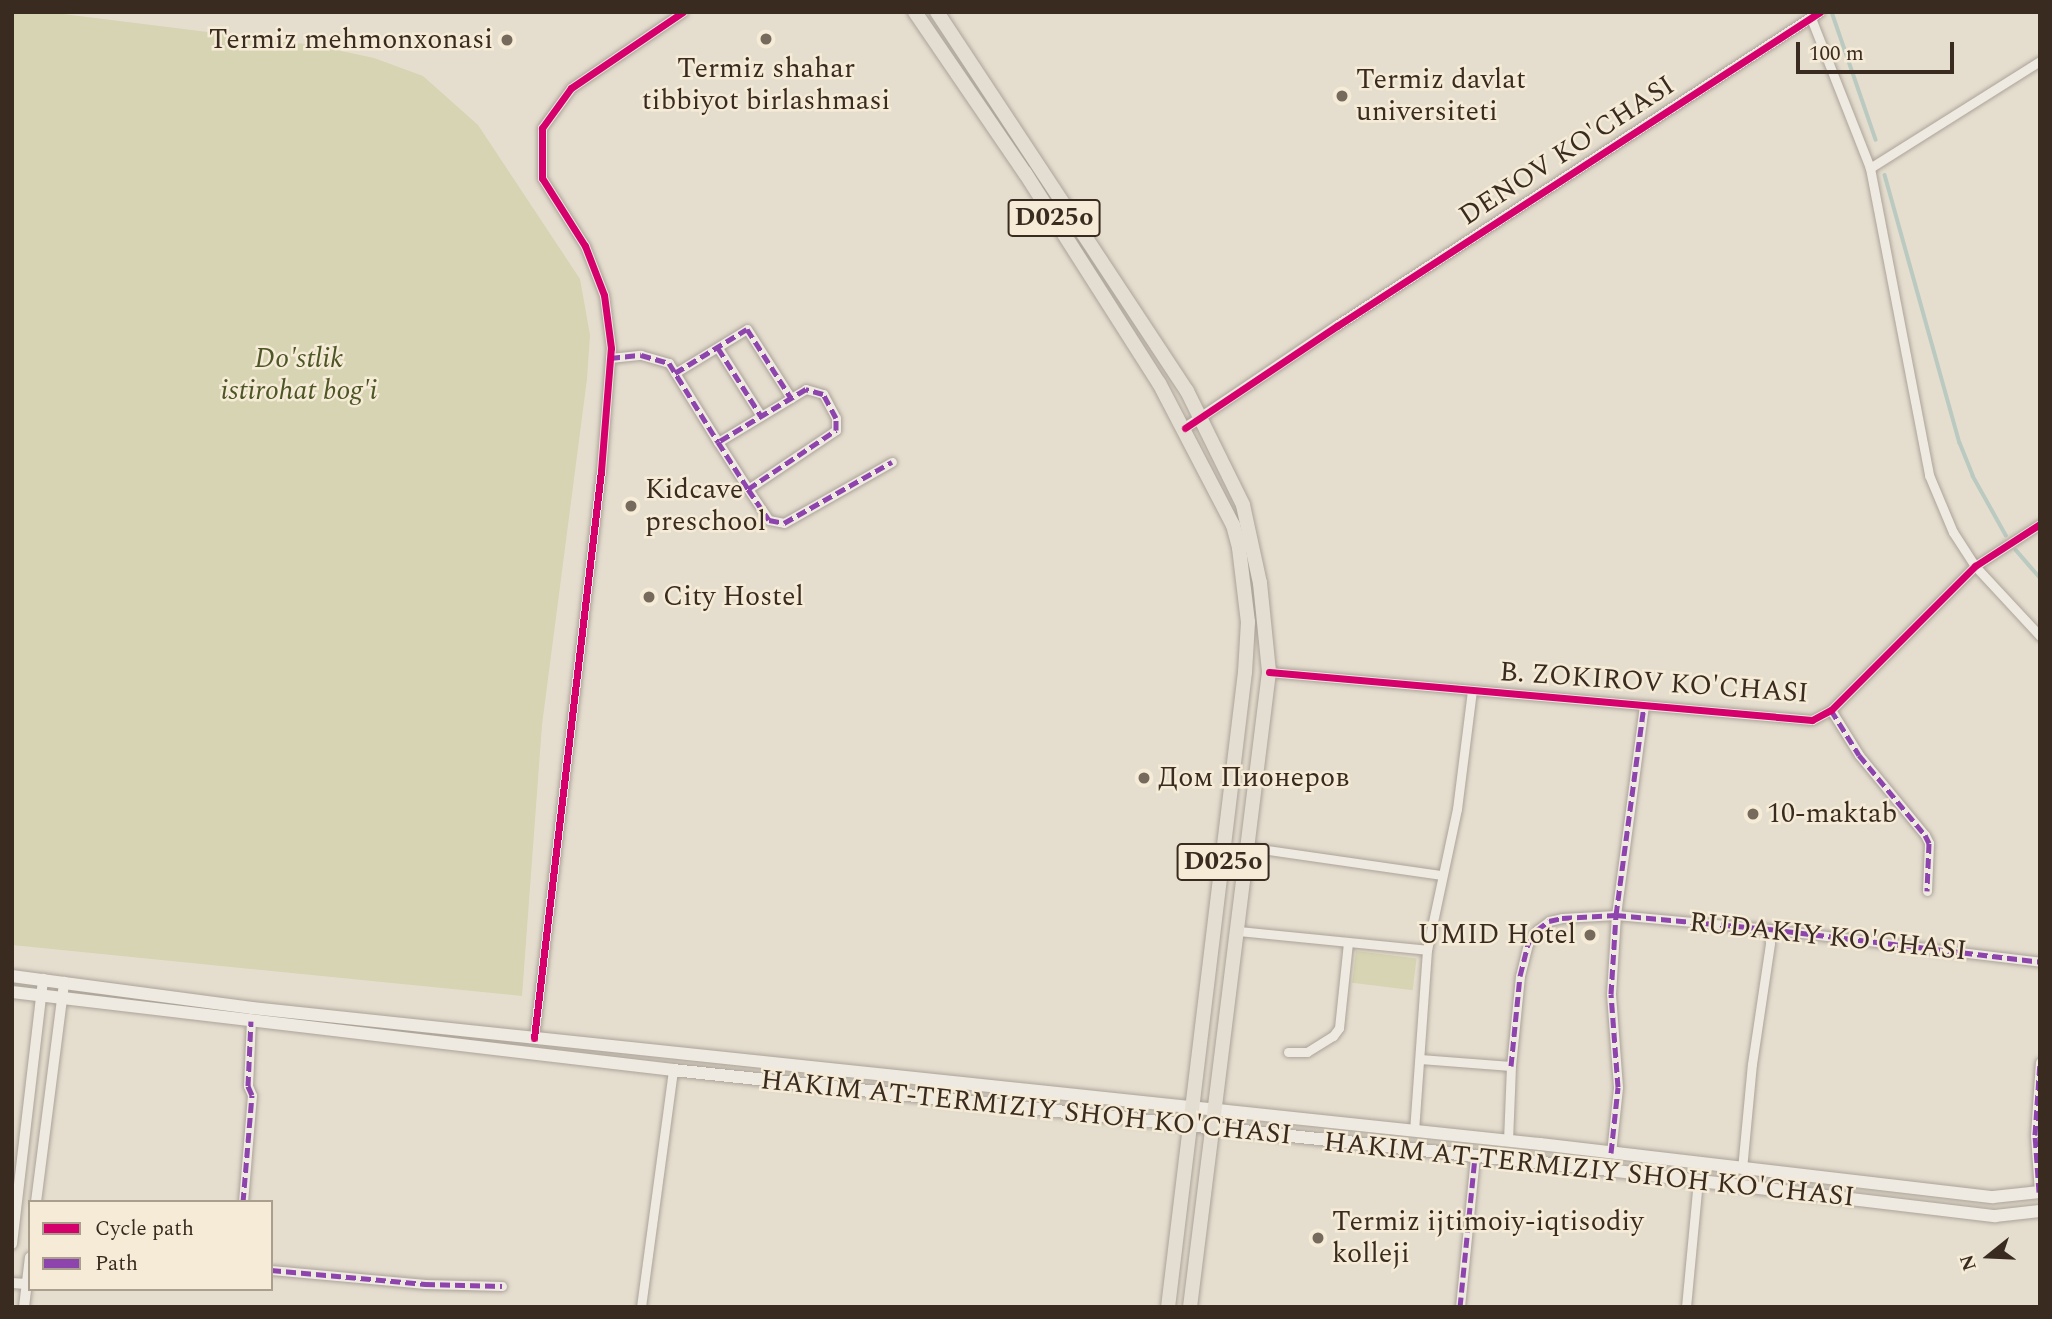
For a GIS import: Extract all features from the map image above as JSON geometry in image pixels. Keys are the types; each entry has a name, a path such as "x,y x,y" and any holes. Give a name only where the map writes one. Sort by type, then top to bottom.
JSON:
{"main road":[{"name":"D025o","path":"915,12 1025,173 1159,383 1185,428 1233,525 1243,569 1248,622 1245,672 1192,1128 1168,1307"},
{"name":"D025o","path":"937,12 1201,417"},
{"path":"1190,1307 1269,671 1260,583 1243,505 1201,417"},
{"name":"HAKIM AT-TERMIZIY SHOH KO'CHASI","path":"12,976 252,1008 1508,1141 1993,1197 2040,1192"},
{"name":"HAKIM AT-TERMIZIY SHOH KO'CHASI","path":"12,992 673,1070 962,1099 1192,1128 1698,1180 1995,1216 2040,1211"}],"street":[{"path":"534,1038 601,471 610,358 604,295 585,246 542,178 541,128 571,88 683,12"},
{"path":"1815,15 1870,168 1929,475 1953,532 1975,566 2040,636"},
{"name":"DENOV KO'CHASI","path":"1185,428 1815,15"},
{"path":"1870,168 2040,61"},
{"path":"675,373 747,328 791,398"},
{"path":"718,348 761,416"},
{"path":"610,358 641,355 669,363 769,520 784,523 892,462"},
{"path":"718,442 806,389 823,394 831,404 836,430 748,489"},
{"name":"B. ZOKIROV KO'CHASI","path":"1269,671 1798,721 1812,720 1831,710 1975,566 2040,524"},
{"path":"1414,1131 1427,950 1441,874 1457,809 1472,690"},
{"path":"1611,1153 1618,1087 1611,994 1616,915 1644,706"},
{"path":"1831,710 1859,755 1929,843 1927,891"},
{"path":"1247,847 1441,874"},
{"name":"RUDAKIY KO'CHASI","path":"1508,1141 1511,1066 1520,976 1528,944 1537,930 1549,921 1616,915 1769,929 2040,961"},
{"path":"1742,1169 1769,929"},
{"path":"1238,931 1427,950"},
{"path":"1288,1052 1307,1052 1333,1036 1339,1028 1348,943"},
{"path":"12,1244 43,979"},
{"path":"36,1200 64,982"},
{"path":"243,1200 252,1096 248,1086 251,1021"},
{"path":"1420,1059 1511,1066"},
{"path":"2040,1062 2035,1135 2040,1192"},
{"path":"641,1307 673,1070"},
{"path":"1460,1307 1475,1157"},
{"path":"1686,1307 1698,1180"},
{"path":"24,1307 28,1270"},
{"path":"273,1270 425,1284 502,1286"},
{"path":"12,1283 26,1284"}],"green space":[{"name":"Do'stlik istirohat bog'i","path":"12,12 47,12 313,45 374,58 423,76 478,125 580,279 590,335 587,379 542,725 522,996 12,945"},
{"path":"1356,951 1417,958 1413,990 1352,983"}],"waterway":[{"path":"1832,12 1876,140"},
{"path":"1885,175 1960,443 1973,476 2006,535"},
{"path":"2016,550 2040,578"}],"marked path":[{"path":"675,373 747,329 791,398"},
{"path":"718,348 761,416"},
{"path":"610,358 641,355 669,363 718,442 748,489 836,430 836,418 823,394 806,389 718,442"},
{"path":"748,489 769,520 784,523 892,462"},
{"path":"1611,1153 1618,1087 1611,994 1616,915 1644,706"},
{"path":"1831,710 1859,755 1925,835 1929,843 1927,891"},
{"path":"1511,1066 1520,976 1528,944 1537,930 1549,921 1562,918 1616,915 1769,929 2040,962"},
{"path":"243,1200 252,1095 248,1086 251,1021"},
{"path":"2039,1192 2035,1135 2040,1062"},
{"path":"1460,1307 1475,1157"},
{"path":"273,1270 425,1284 502,1286"}],"cycle path":[{"path":"534,1038 601,471 611,348 604,295 585,246 542,178 542,128 571,88 683,12"},
{"path":"1185,428 1820,12"},
{"path":"1269,672 1812,720 1831,710 1975,566 2040,524"}],"place":[{"name":"Termiz shahar tibbiyot birlashmasi","path":"766,39"},
{"name":"Termiz mehmonxonasi","path":"507,40"},
{"name":"Termiz davlat universiteti","path":"1342,96"},
{"name":"Kidcave preschool","path":"631,506"},
{"name":"City Hostel","path":"649,597"},
{"name":"Дом Пионеров","path":"1144,778"},
{"name":"10-maktab","path":"1753,814"},
{"name":"UMID Hotel","path":"1590,935"},
{"name":"Termiz ijtimoiy-iqtisodiy kolleji","path":"1318,1238"}]}
